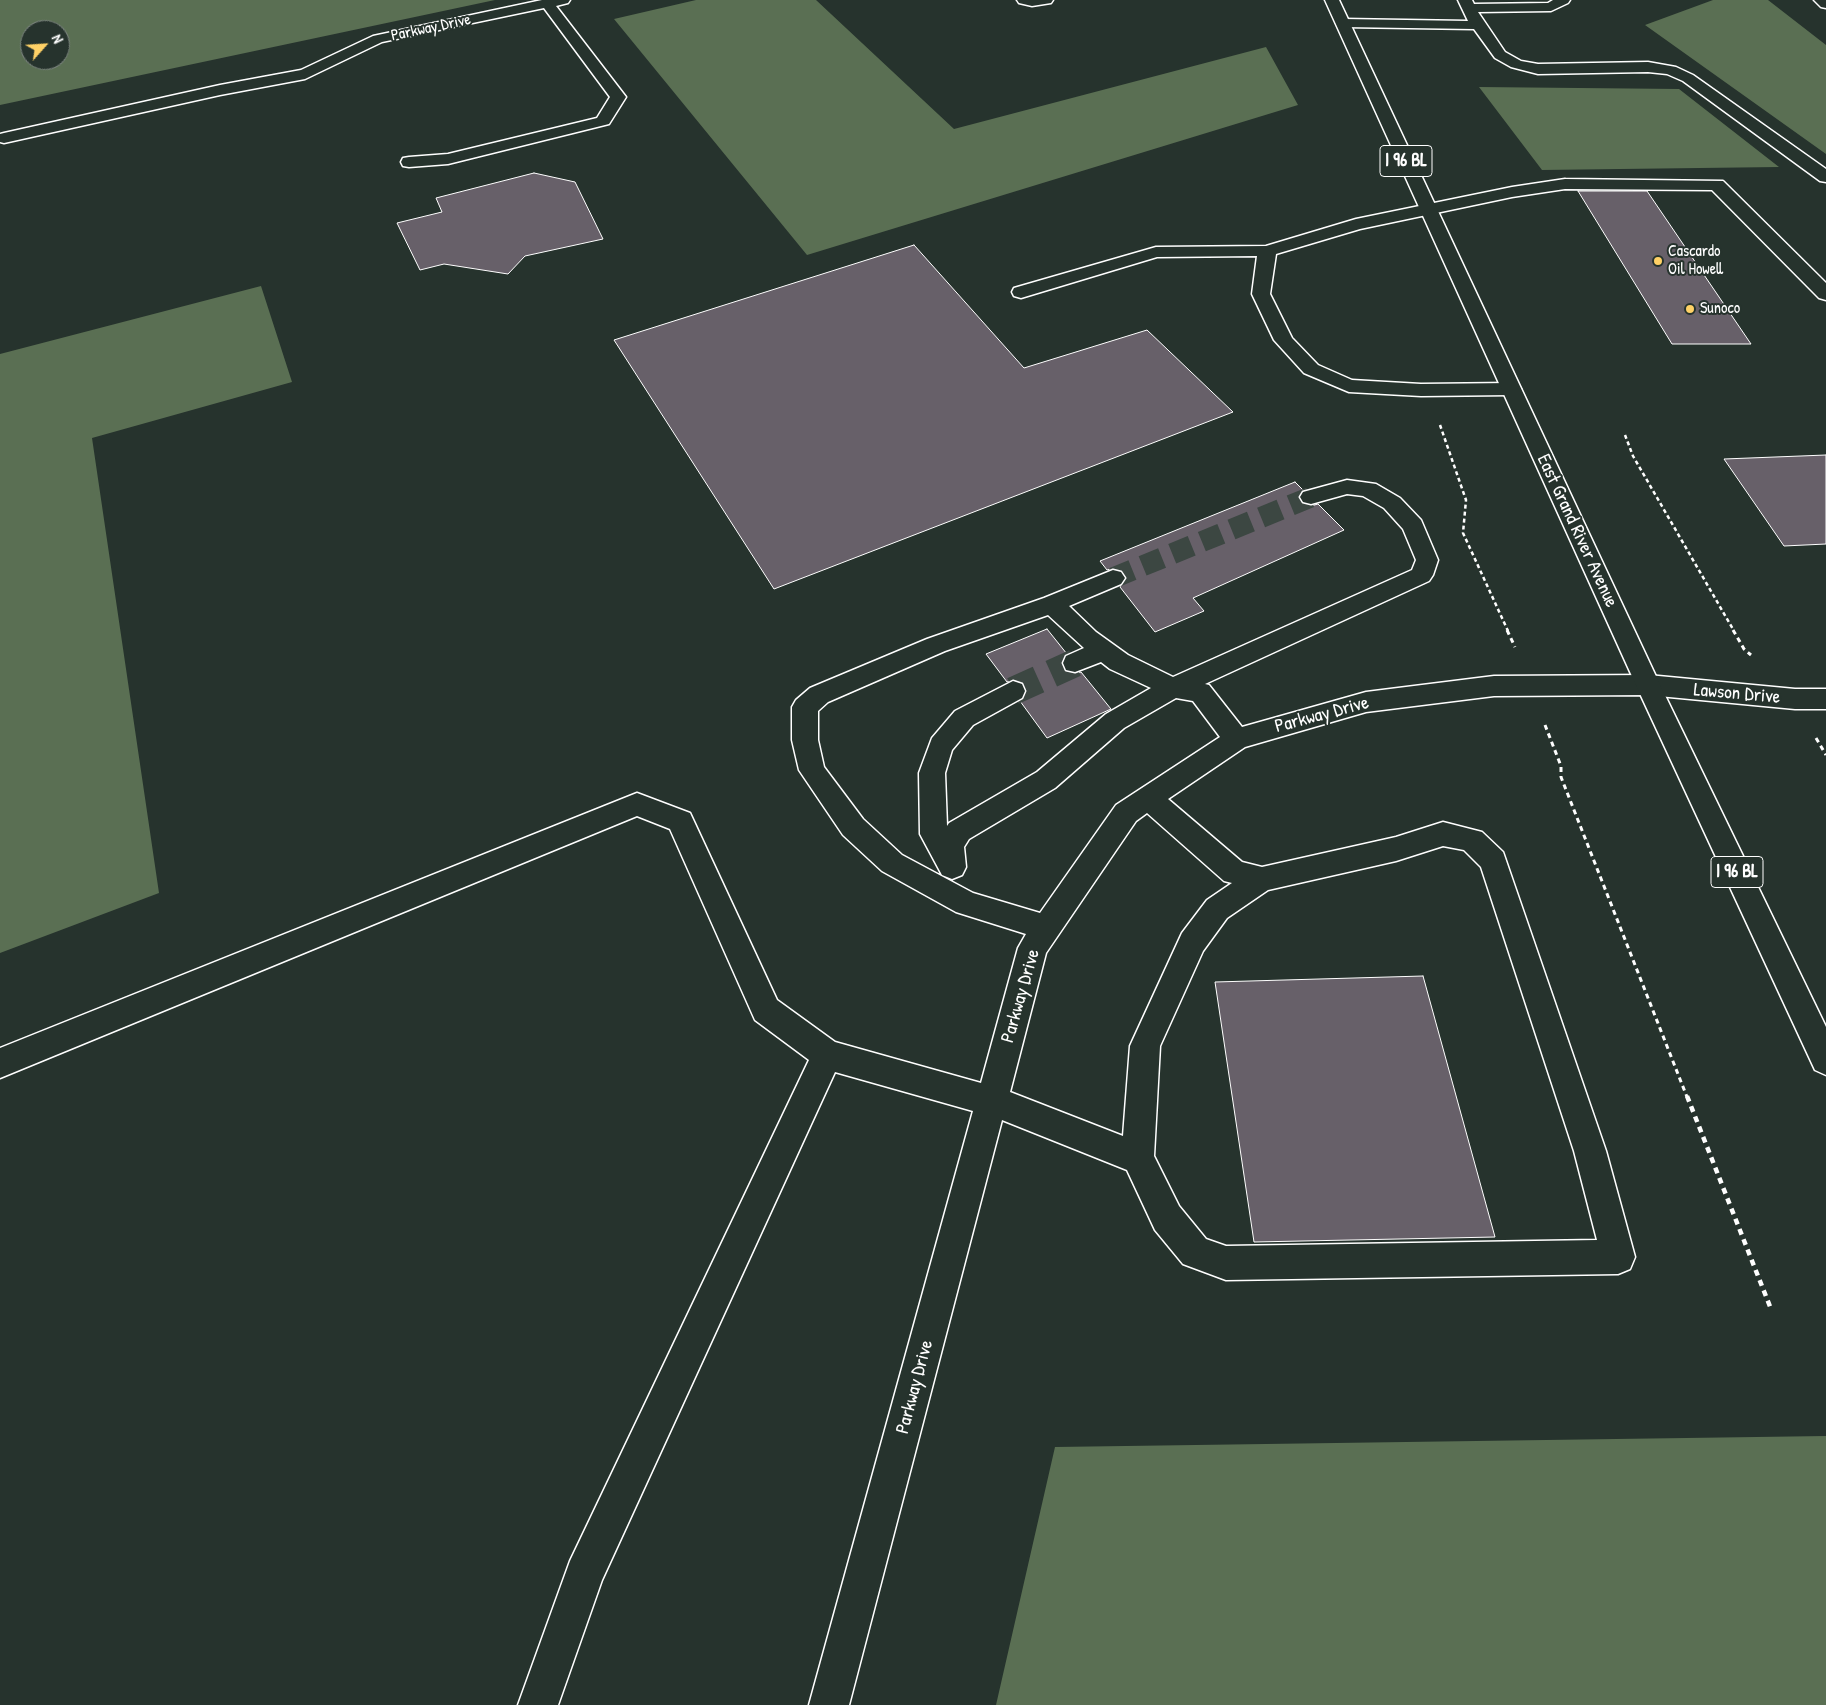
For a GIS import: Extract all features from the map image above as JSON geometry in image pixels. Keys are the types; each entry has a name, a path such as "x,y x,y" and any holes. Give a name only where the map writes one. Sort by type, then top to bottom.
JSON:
{"street":[{"name":"Parkway Drive","path":"4,138 220,90 305,74 378,39 563,0"},
{"path":"1024,0 1032,2 1046,0"},
{"name":"East Grand River Avenue","path":"1332,0 1648,685 1826,1060"},
{"path":"1563,0 1551,7 1467,4 1478,25 1500,55 1516,64 1538,69 1648,67 1671,70 1688,78 1826,177"},
{"path":"1821,0 1826,4"},
{"path":"409,162 448,159 603,121 618,97 547,3"},
{"path":"1343,23 1478,25"},
{"path":"1022,292 1156,252 1267,251 1356,224 1512,192 1565,184 1717,185 1826,294"},
{"path":"1267,251 1261,294 1284,340 1310,369 1350,386 1421,390 1511,389"},
{"path":"952,867 950,846 960,831 1046,780 1114,721 1173,688 1421,575 1427,560 1413,526 1392,503 1368,489 1347,487 1311,497"},
{"path":"1046,928 966,903 892,863 853,827 812,770 805,740 806,707 819,695 936,645 1052,604 1113,578"},
{"path":"1052,604 1087,638 1119,662 1173,688 1200,692 1237,739"},
{"path":"1075,663 1104,650"},
{"name":"Parkway Drive","path":"829,1705 1033,948 1126,813 1237,739 1366,702 1494,686 1648,685"},
{"name":"Lawson Drive","path":"1648,685 1795,699 1826,699"},
{"path":"966,903 952,867 934,834 932,772 941,745 964,718 1013,691"},
{"path":"1148,798 1234,872 1262,879"},
{"path":"0,1063 637,804 680,821 766,1010 828,1055 992,1101 1138,1158"},
{"path":"1443,834 1472,840 1493,860 1590,1151 1618,1257 1226,1263 1195,1252 1167,1218 1138,1158 1141,1132 1144,1046 1192,942 1217,909 1262,879 1396,849 1443,834"},
{"path":"538,1705 584,1575 828,1055"}],"path":[{"path":"1437,416 1466,500 1462,533 1509,633"},
{"path":"1625,435 1633,456 1744,649 1773,673 1795,699 1826,755"},
{"path":"1561,766 1561,777 1771,1310"}],"green space":[{"path":"0,0 495,0 0,105"},
{"path":"696,0 816,0 954,129 1266,47 1298,105 807,255 614,19"},
{"path":"1713,0 1768,0 1826,45 1826,154 1645,25"},
{"path":"1479,87 1679,89 1779,167 1542,170"},
{"path":"261,286 292,382 92,438 159,893 0,953 0,354"},
{"path":"1826,1436 1826,1705 996,1705 1055,1447"}],"building":[{"path":"534,173 575,182 603,239 525,256 508,274 444,264 420,270 397,223 442,212 436,198"},
{"path":"1578,191 1647,191 1751,344 1672,344"},
{"path":"914,245 1024,368 1147,330 1233,412 774,589 614,340"},
{"path":"1826,455 1826,544 1784,546 1724,459"},
{"path":"1295,482 1303,490 1298,496 1301,503 1311,506 1318,504 1344,530 1193,598 1204,611 1155,632 1120,587 1127,579 1123,571 1113,568 1107,570 1100,561"},
{"path":"1047,629 1067,654 1061,662 1064,671 1075,674 1081,672 1111,709 1047,738 1020,701 1027,692 1024,683 1014,679 1007,682 986,654"},
{"path":"1423,976 1495,1237 1254,1242 1215,982"}],"tunnel":[{"path":"1113,578 1311,497"},
{"path":"1013,691 1075,663"}],"place":[{"name":"Cascardo Oil Howell","path":"1658,261"},
{"name":"Sunoco","path":"1690,309"}]}
